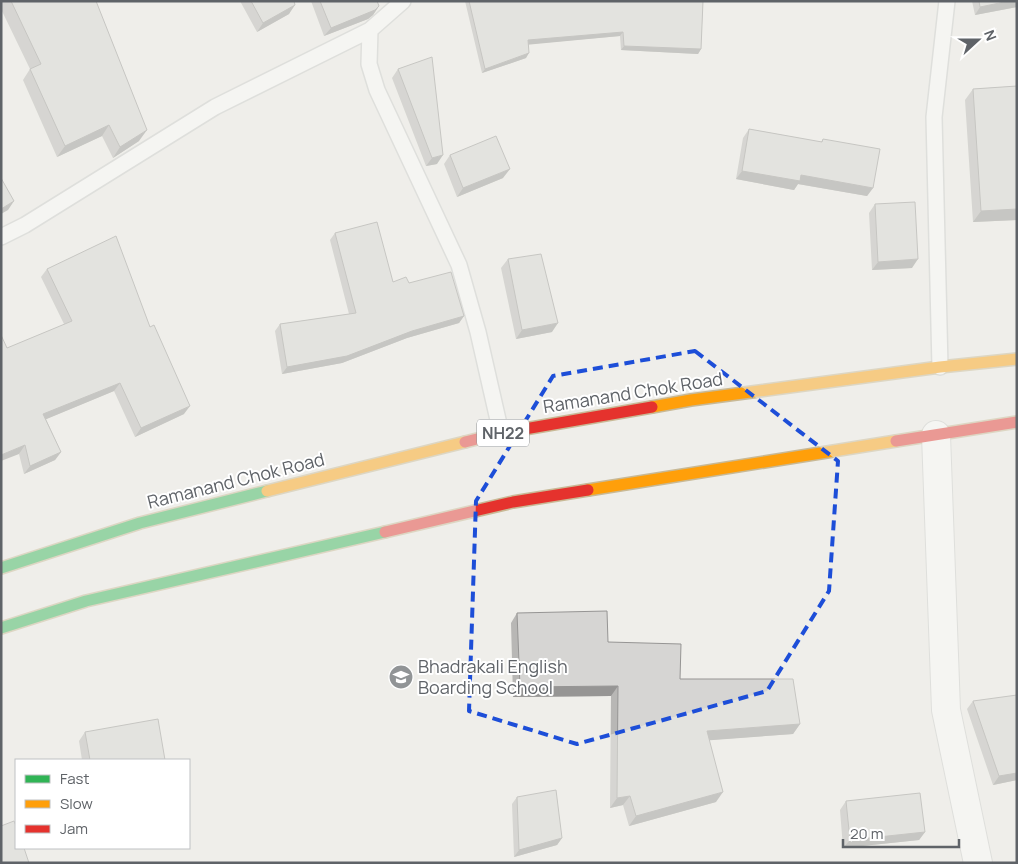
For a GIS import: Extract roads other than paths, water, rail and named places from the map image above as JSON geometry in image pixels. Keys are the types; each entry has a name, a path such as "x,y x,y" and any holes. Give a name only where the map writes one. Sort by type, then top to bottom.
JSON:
{"highway":[{"name":"Ramanand Chok Road","path":"1,568 140,523 501,433 691,400 1017,358"},
{"path":"1,628 86,601 513,502 1017,422"}],"street":[{"path":"936,435 946,710 978,863"}],"lane":[{"path":"1,237 25,225 215,107 370,30 403,1"},
{"path":"940,367 934,117 947,1"},
{"path":"370,30 369,64 377,90 459,265 478,332 501,433"}],"place":[{"name":"Bhadrakali English Boarding School","path":"401,677"}]}
